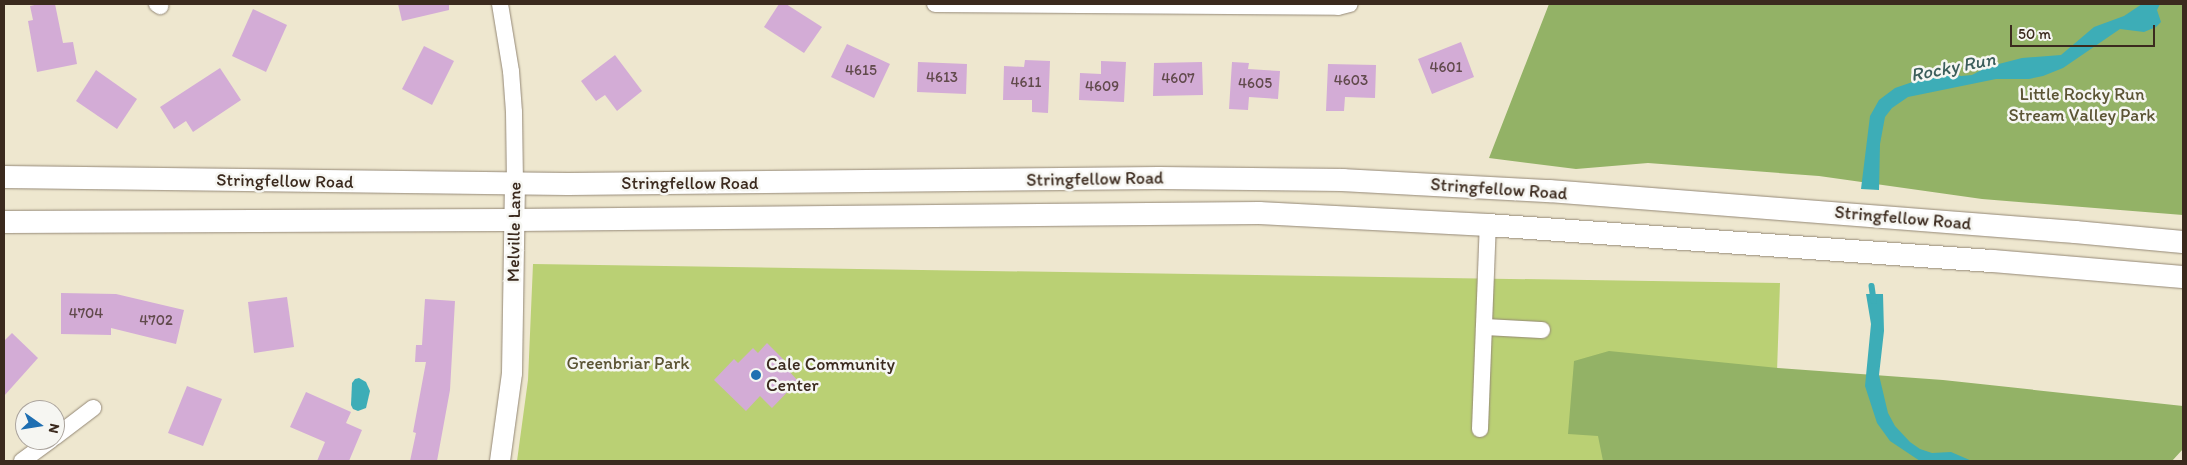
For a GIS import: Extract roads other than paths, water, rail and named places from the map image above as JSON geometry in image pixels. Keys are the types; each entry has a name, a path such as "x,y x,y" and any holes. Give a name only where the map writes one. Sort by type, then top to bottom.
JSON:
{"main road":[{"name":"Stringfellow Road","path":"4,177 515,183 986,181 1159,178 1343,180 1684,201 2183,242"},
{"name":"Stringfellow Road","path":"4,222 515,220 1259,213 1488,224 1992,260 2183,277"}],"street":[{"name":"Melville Lane","path":"500,4 511,70 514,112 515,183 512,373 500,461"},
{"path":"936,4 1338,7 1350,4"},
{"path":"1480,429 1488,224"},
{"path":"1484,327 1542,330"},
{"path":"65,429 93,408"},
{"path":"22,461 37,450"}],"water":[{"path":"2142,4 2160,4 2157,10 2161,22 2156,27 2144,32 2120,29 2063,68 2043,76 2029,79 1996,79 1908,97 1892,108 1885,117 1880,144 1879,190 1861,189 1870,116 1879,100 1895,88 1930,76 1950,73 1961,76 1972,75 1987,67 2022,58 2061,55 2094,27 2124,16"},
{"path":"1866,294 1883,294 1884,331 1879,375 1888,413 1895,426 1910,442 1920,449 1932,453 1951,452 1972,461 1920,461 1890,441 1877,423 1865,386 1871,324"},
{"path":"359,378 366,382 370,391 366,408 358,411 353,409 351,405 352,383 355,379"}],"waterway":[{"name":"Rocky Run","path":"1872,286 1874,301"}],"place":[{"name":"Cale Community Center","path":"756,375"}],"park label":[{"name":"Little Rocky Run Stream Valley Park","path":"2082,105"},
{"name":"Greenbriar Park","path":"628,363"}]}
